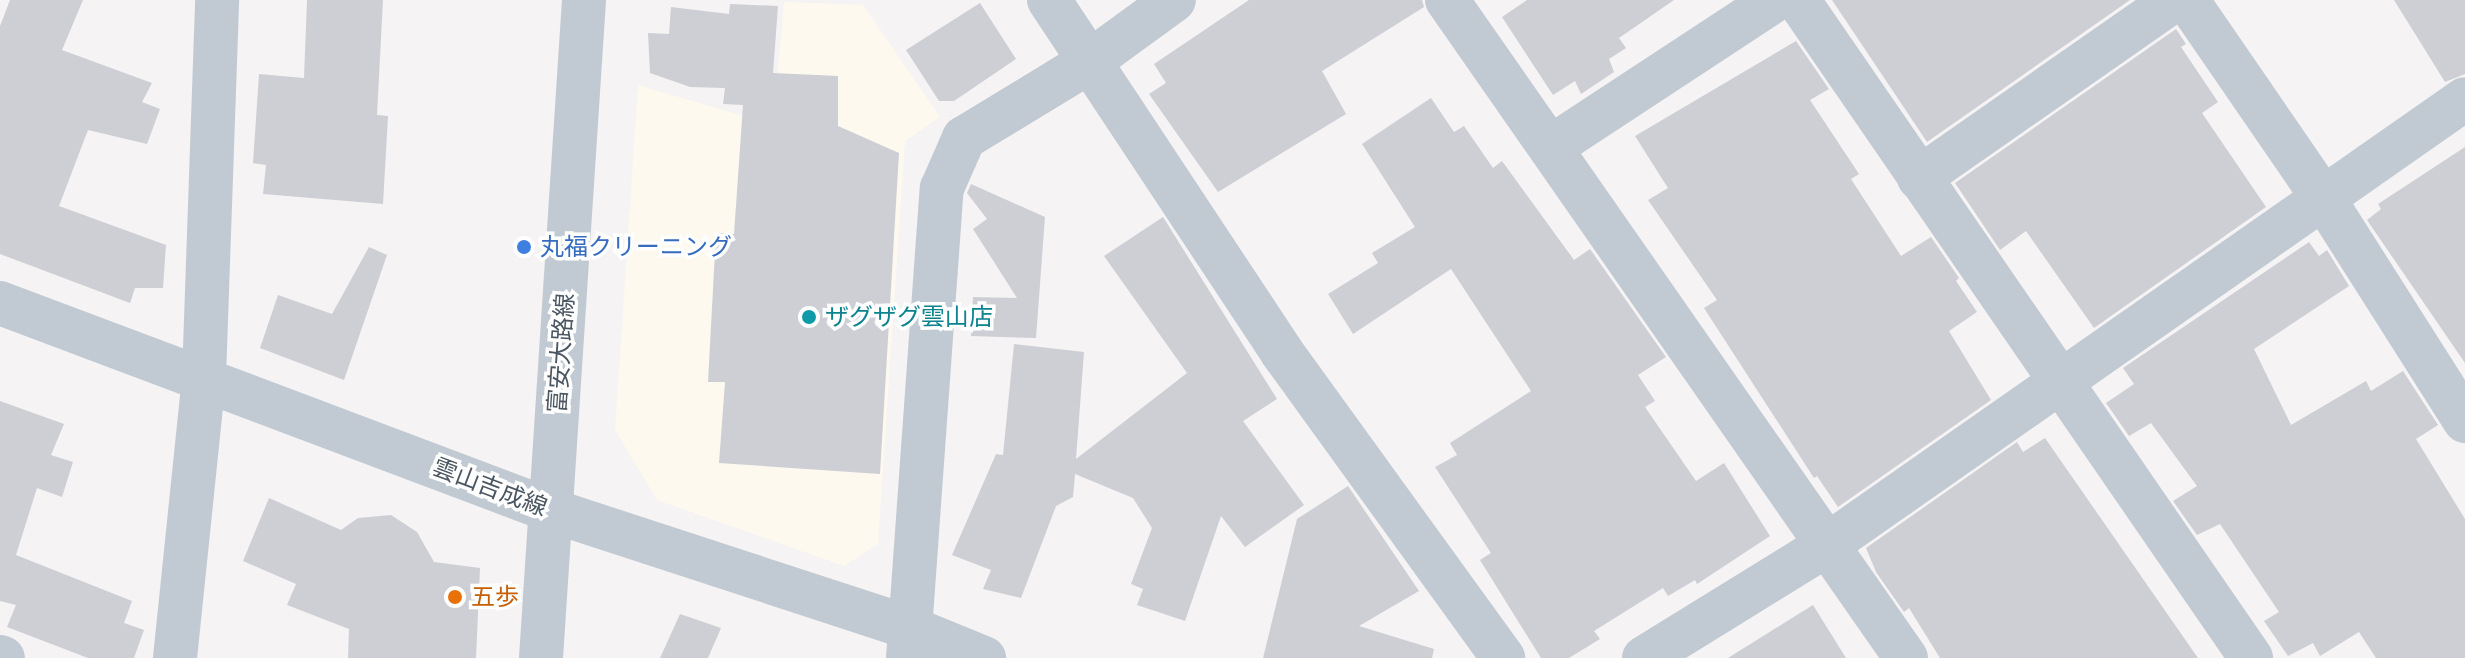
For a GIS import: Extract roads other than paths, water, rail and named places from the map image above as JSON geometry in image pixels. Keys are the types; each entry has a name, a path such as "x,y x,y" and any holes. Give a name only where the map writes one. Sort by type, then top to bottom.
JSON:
{"street":[{"path":"175,658 204,377 217,0"},
{"name":"富安大路線","path":"541,658 584,0"},
{"path":"1049,0 1281,351 1503,658"},
{"path":"909,643 942,188 964,138 1089,62 1174,0"},
{"path":"1447,0 1906,658"},
{"path":"1551,147 1775,0"},
{"path":"1798,0 2251,658"},
{"path":"1919,178 2174,0"},
{"path":"2187,0 2324,199 2465,421"},
{"path":"1644,658 1827,545 2061,378 2465,99"},
{"name":"雲山吉成線","path":"0,303 909,643 984,658"}],"place":[{"name":"丸福クリーニング","path":"524,247"},
{"name":"ザグザグ雲山店","path":"809,317"},
{"name":"五歩","path":"455,597"}]}
